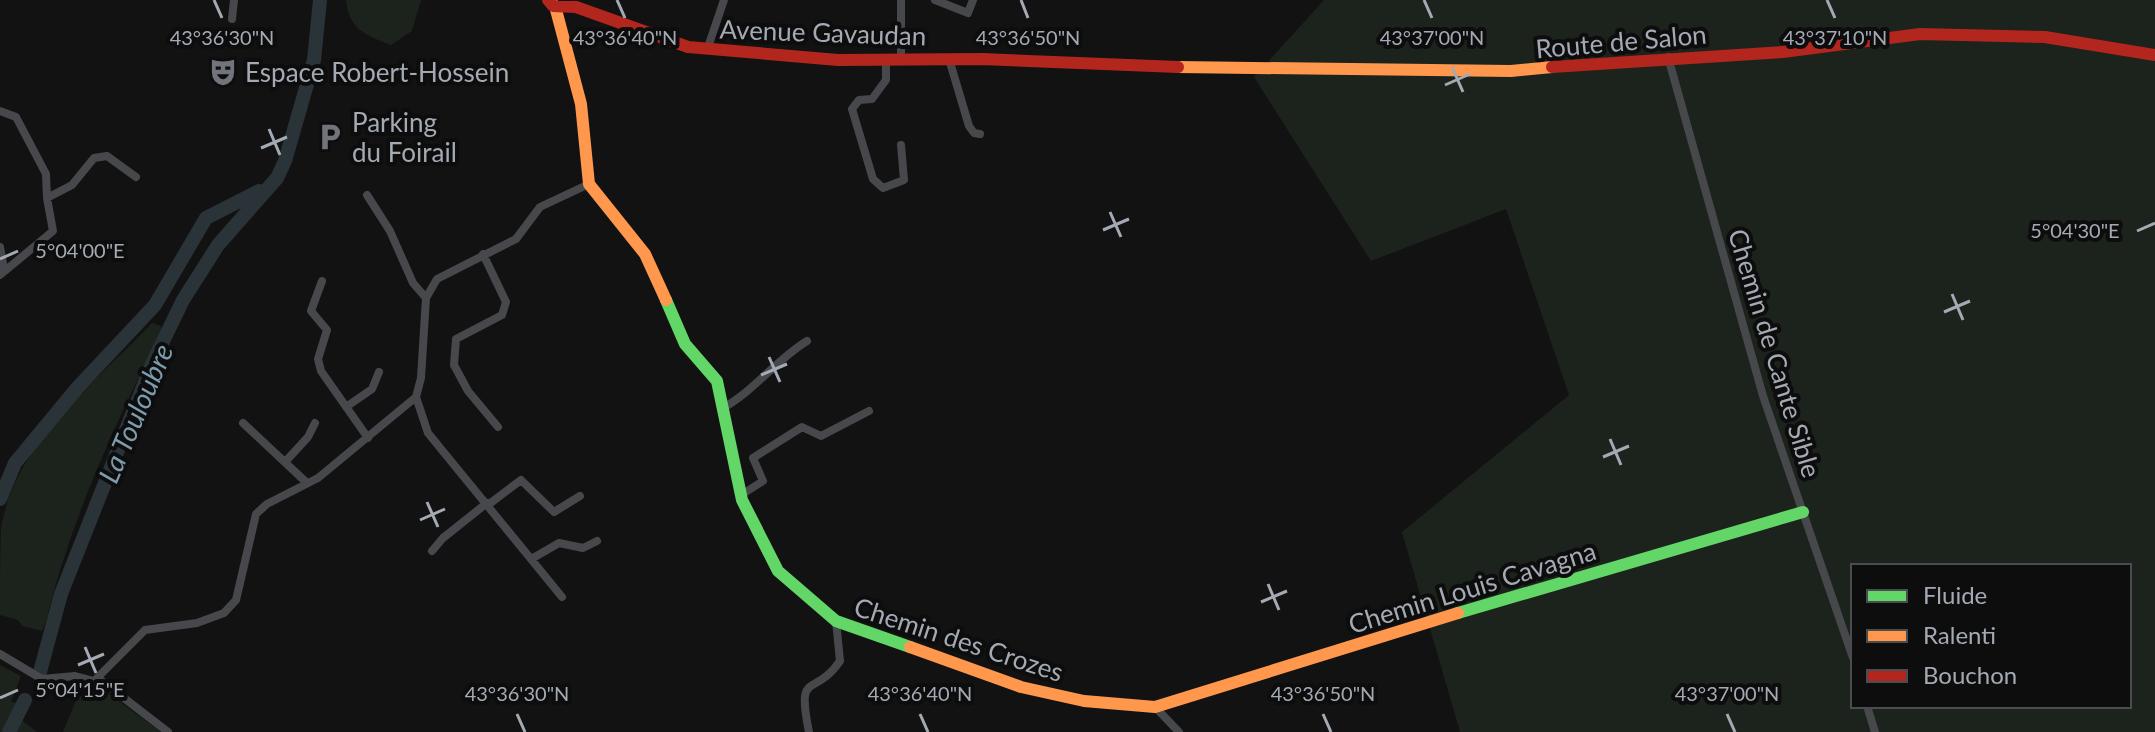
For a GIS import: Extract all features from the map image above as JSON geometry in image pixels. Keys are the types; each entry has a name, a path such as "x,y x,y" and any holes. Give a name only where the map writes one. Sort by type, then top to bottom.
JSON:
{"street":[{"path":"232,19 234,0"},
{"path":"707,50 724,0"},
{"path":"901,0 901,60"},
{"path":"935,0 968,13 973,0"},
{"path":"562,2 581,104 589,184 540,207 516,239 437,279 426,298 421,378 416,397 428,433 562,597"},
{"name":"Avenue Gavaudan","path":"562,2 608,20"},
{"name":"Avenue Gavaudan","path":"562,2 666,41 707,50 886,60 1041,63"},
{"name":"Route de Salon","path":"1041,63 1244,70 1511,71 1668,57 1783,52 1920,34 2045,37 2155,55"},
{"name":"Chemin de Cante Sible","path":"1668,57 1738,313 1851,652"},
{"path":"949,59 969,126 974,133 980,134"},
{"path":"886,60 886,80 872,99 859,100 852,109 873,179 883,188 904,180 901,145"},
{"path":"0,111 16,117 46,174 53,231 2,272"},
{"path":"47,198 72,185 99,156 107,156 136,177"},
{"name":"Chemin des Crozes","path":"589,184 645,254 685,344 717,381 741,495 769,559 778,571 836,621 1021,687 1084,701 1155,707"},
{"path":"367,195 390,231 413,283 426,298"},
{"path":"0,247 2,272"},
{"path":"483,254 506,302 502,315 456,339 454,365 468,391 498,427"},
{"path":"322,281 311,311 327,330 318,359 320,367 368,438"},
{"path":"723,408 742,398 780,359 807,341"},
{"path":"346,407 372,389 379,372"},
{"path":"0,654 42,679 75,676 89,681 98,678 145,630 197,623 224,613 236,600 256,514 267,504 307,483 368,438 416,397"},
{"path":"741,495 763,481 753,458 765,450 802,427 821,436 869,411"},
{"path":"243,423 307,483"},
{"path":"285,462 308,437 315,423"},
{"path":"432,551 443,538 521,480 554,512 580,496"},
{"name":"Chemin Louis Cavagna","path":"1155,707 1608,567 1803,512"},
{"path":"533,558 559,543 583,548 597,541"},
{"path":"809,732 803,700 809,684 840,661 836,621"},
{"path":"98,678 168,732"},
{"path":"1155,707 1179,732"},
{"path":"1868,708 1875,732"}],"shaded area":[{"path":"346,0 421,0 412,31 391,45 355,25"},
{"path":"1324,0 2155,0 2155,732 1460,732 1402,532 1569,395 1506,209 1371,261 1254,77"},
{"path":"152,323 161,326 162,331 95,474 67,548 46,622 42,631 22,626 18,620 0,615 1,528 9,497 22,469 60,416"},
{"path":"0,665 21,676 11,702 25,704 19,718 37,732 0,732"},
{"path":"97,685 161,732 63,732 77,698"}],"waterway":[{"name":"La Touloubre","path":"40,672 61,594 152,364 183,300 218,245 277,178 285,161 314,60 320,0"},
{"name":"La Touloubre","path":"0,499 15,463 78,387 155,305 206,218 259,191"},
{"name":"La Touloubre","path":"9,732 25,700"}],"traffic: fast":[{"path":"666,300 685,344 717,381 742,500 778,571 836,621 910,647"},
{"path":"1458,613 1803,512"}],"traffic: slow":[{"path":"555,6 581,104 589,184 645,254 666,300"},
{"path":"1178,67 1511,71 1552,67"},
{"path":"910,647 1021,687 1084,701 1155,707 1458,613"}],"traffic: jam":[{"path":"548,0 553,6 576,7 688,47 838,60 982,59 1178,67"},
{"path":"1552,67 1783,52 1920,34 2045,37 2155,55"}],"place":[{"name":"Espace Robert-Hossein","path":"223,72"},
{"name":"Parking du Foirail","path":"330,137"}]}
